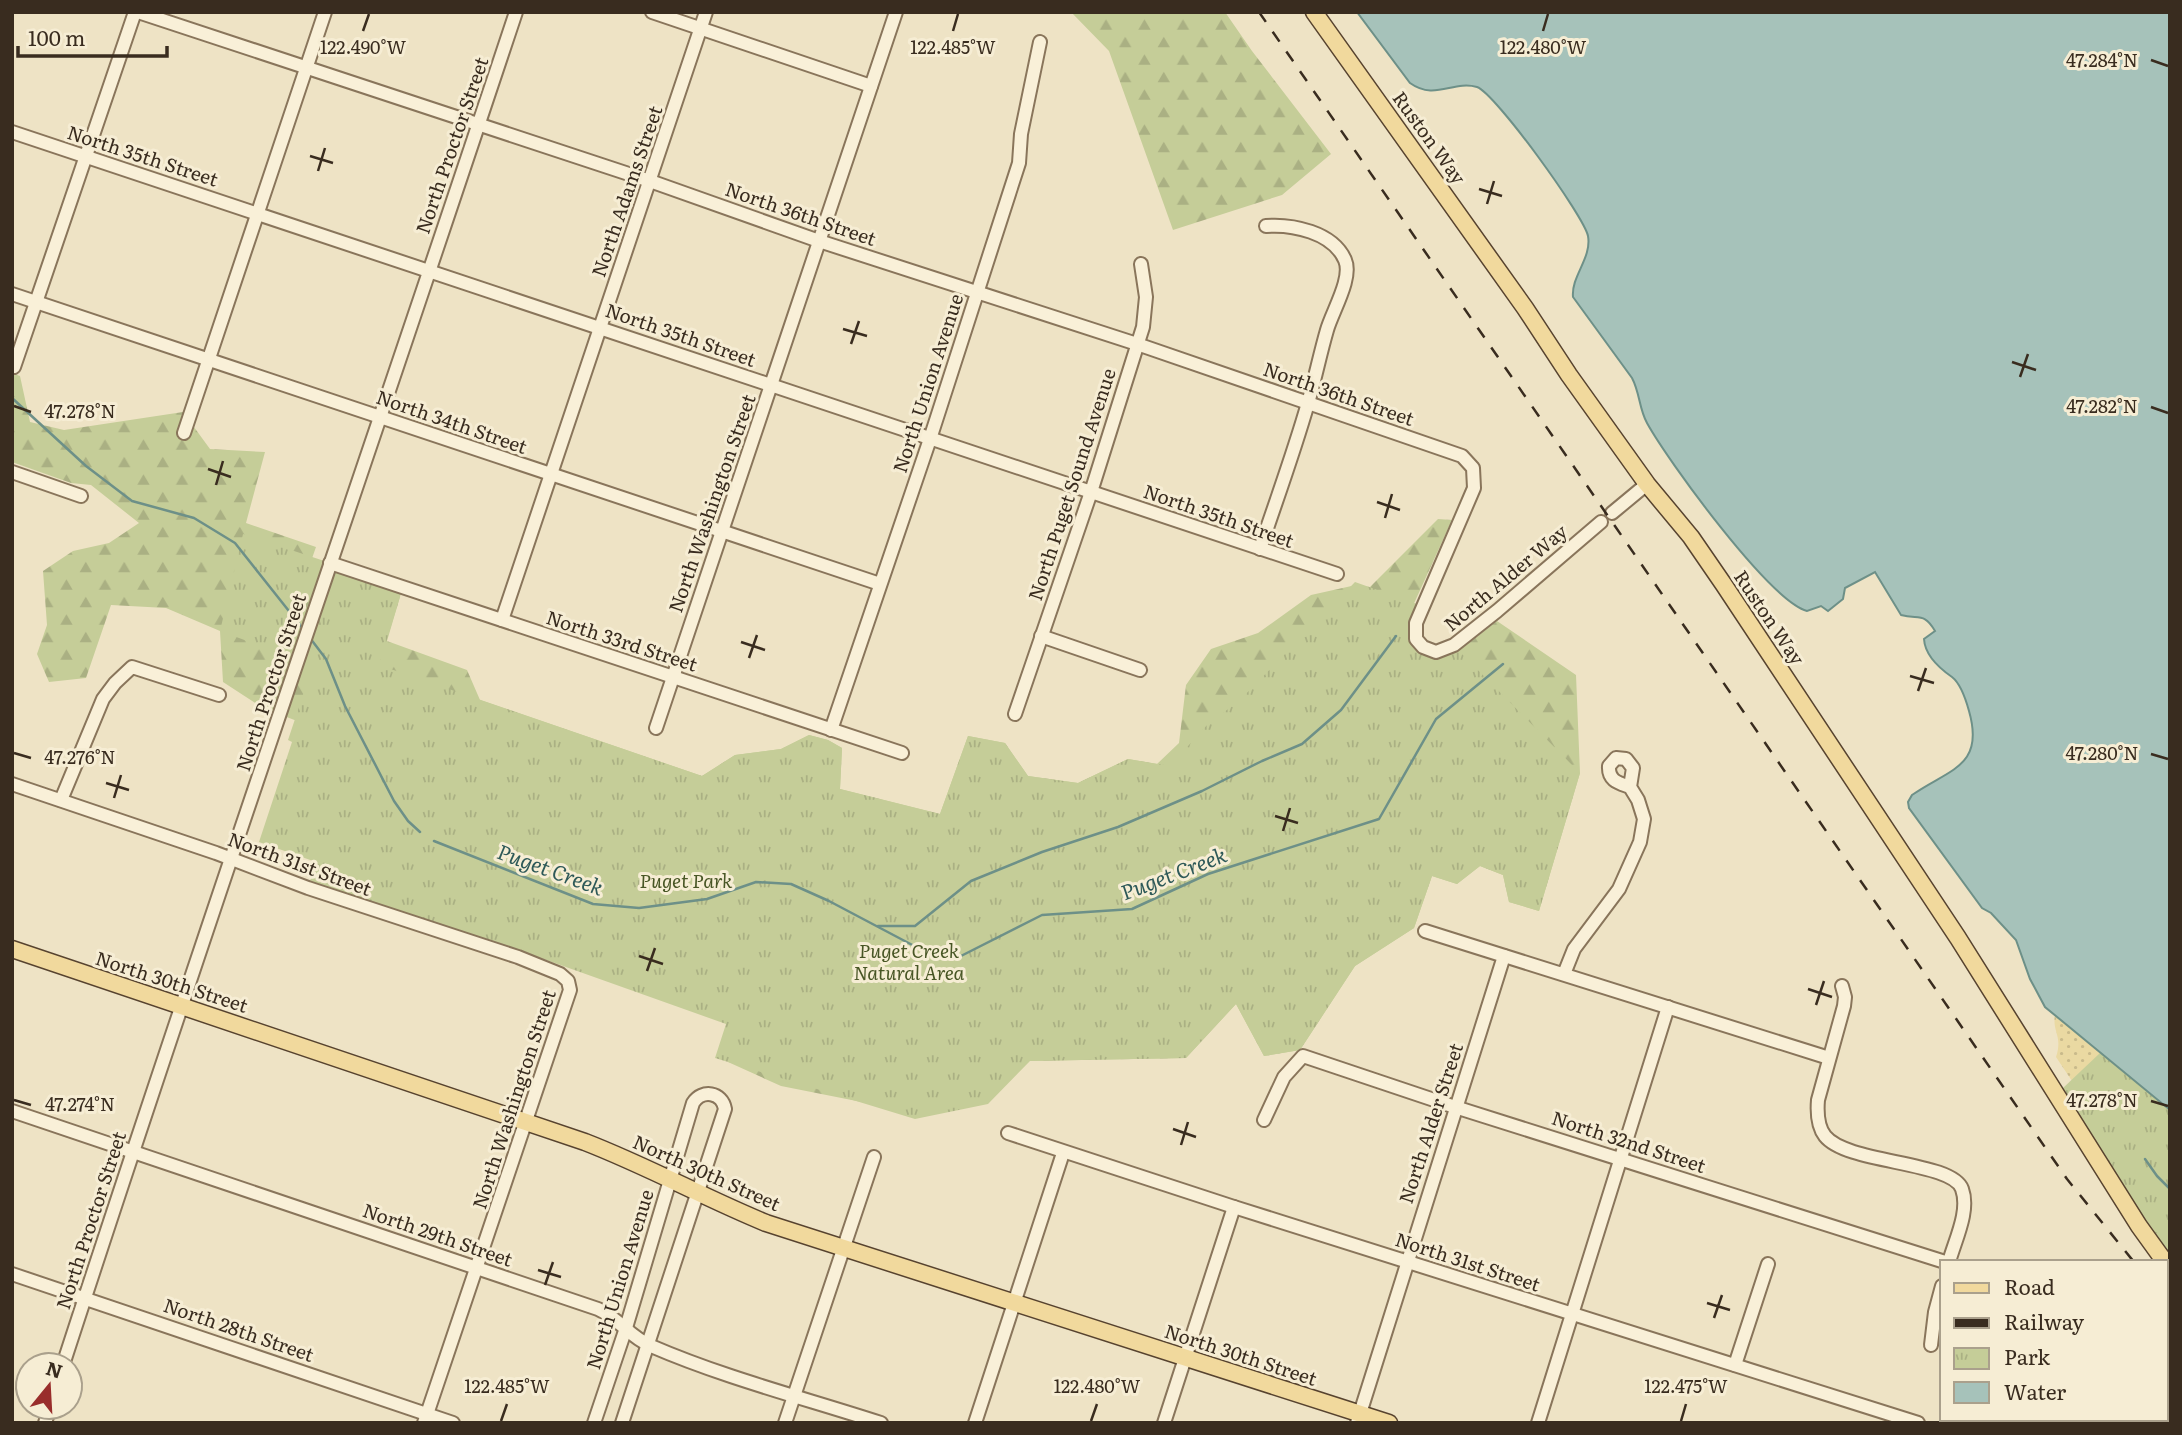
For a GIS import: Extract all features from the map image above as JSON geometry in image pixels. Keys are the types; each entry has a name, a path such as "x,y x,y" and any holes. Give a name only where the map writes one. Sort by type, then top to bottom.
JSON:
{"main road":[{"name":"Ruston Way","path":"1314,12 1647,484 1691,537 2009,1017 2139,1226 2164,1260"},
{"name":"North 30th Street","path":"12,949 621,1156 698,1194 766,1223 1185,1358 1358,1418 1389,1423"}],"street":[{"name":"North 36th Street","path":"136,12 650,181 819,241 1137,344 1466,458 1474,472 1474,488 1461,524 1419,616"},
{"path":"14,367 136,12"},
{"path":"184,433 325,12"},
{"name":"North Proctor Street","path":"68,1351 277,718 516,12"},
{"path":"652,12 871,86"},
{"name":"North Adams Street","path":"502,620 706,12"},
{"name":"North Washington Street","path":"656,728 895,12"},
{"name":"North Union Avenue","path":"831,730 930,439 1020,159 1021,134 1040,42"},
{"name":"North 35th Street","path":"12,132 1337,575"},
{"path":"1260,549 1308,402 1327,328 1344,286 1346,267 1345,260 1337,250 1315,234 1292,226 1265,226"},
{"name":"North Puget Sound Avenue","path":"1015,714 1091,492 1137,344 1146,307 1146,287 1141,264"},
{"name":"North 34th Street","path":"12,294 880,584"},
{"path":"12,472 81,496"},
{"name":"North Alder Way","path":"1419,616 1415,630 1417,643 1436,652 1444,650 1497,611 1647,484"},
{"name":"North 33rd Street","path":"328,569 502,620 902,753"},
{"path":"1041,636 1140,670"},
{"path":"61,800 103,699 132,667 219,695"},
{"name":"North 31st Street","path":"12,784 232,859 308,888 518,957 560,974 570,985"},
{"path":"1564,974 1574,949 1619,889 1640,842 1644,819 1638,800 1630,788"},
{"path":"1425,931 1829,1058"},
{"name":"North Alder Street","path":"1358,1418 1504,956"},
{"name":"North Washington Street","path":"425,1418 570,985"},
{"path":"1842,986 1845,997 1817,1110 1825,1136 1843,1148 1957,1180 1963,1191 1964,1212 1948,1260"},
{"path":"1538,1423 1668,1007"},
{"name":"North 32nd Street","path":"1264,1120 1284,1077 1303,1056 1455,1107 1941,1260"},
{"name":"North Union Avenue","path":"594,1423 625,1331 695,1099 704,1094 716,1096 721,1099 725,1109 622,1423"},
{"name":"North 29th Street","path":"12,1111 598,1309 613,1317 625,1331 648,1345 717,1371 881,1423"},
{"name":"North 31st Street","path":"1008,1133 1063,1153 1735,1365 1899,1420 1918,1423"},
{"path":"975,1423 1063,1153"},
{"path":"785,1423 874,1157"},
{"path":"1164,1423 1234,1207"},
{"path":"1735,1365 1768,1264"},
{"name":"North 28th Street","path":"12,1273 425,1418 453,1423"},
{"path":"1931,1345 1940,1293"}],"green space":[{"path":"1071,12 1225,12 1331,154 1282,195 1173,230 1109,51"},
{"name":"Puget Creek Natural Area","path":"12,373 20,376 30,422 64,430 183,412 210,449 265,452 246,523 316,547 309,567 400,597 387,641 467,670 480,700 702,776 735,755 781,749 809,735 828,740 842,748 840,789 940,814 968,736 1005,743 1028,776 1078,783 1128,759 1157,764 1179,743 1186,685 1211,649 1258,633 1311,595 1356,585 1370,587 1438,519 1452,520 1406,621 1404,636 1448,659 1497,621 1576,675 1580,773 1539,911 1509,902 1503,875 1480,866 1457,884 1432,876 1414,928 1355,966 1300,1050 1264,1056 1236,1004 1186,1058 1029,1061 912,1112 781,1086 728,1062 747,1024 312,876 349,762 339,737 263,708 223,682 220,631 166,608 111,605 86,678 49,682 37,654 47,625 43,571 73,551 109,543 139,523 91,485 71,483 12,462"},
{"name":"Puget Creek Natural Area","path":"243,534 403,587 379,665 702,776 735,755 781,749 809,735 828,740 842,748 840,789 940,814 968,736 1005,743 1028,776 1078,783 1128,759 1170,766 1208,724 1239,701 1355,582 1417,604 1413,616 1414,643 1456,648 1580,773 1539,911 1509,902 1503,875 1480,866 1457,884 1432,876 1414,928 1355,966 1300,1050 1264,1056 1236,1004 1186,1058 1030,1061 988,1104 915,1119 715,1058 726,1024 521,951 310,881 316,862 259,842 292,742 288,740 313,665 220,631"},
{"path":"2100,1053 2170,1110 2170,1254 2145,1221 2063,1088"}],"sand":[{"path":"2055,1014 2170,1110 2098,1120 2056,1057 2058,1039"}],"water":[{"path":"1357,12 2170,12 2170,1110 2045,1007 2030,979 2016,940 1991,913 1982,908 1909,808 1908,802 1912,795 1951,772 1968,755 1972,744 1973,730 1963,692 1927,651 1924,639 1935,631 1931,625 1921,618 1901,615 1875,572 1845,588 1843,599 1828,611 1821,606 1807,611 1790,601 1745,557 1658,442 1642,412 1632,378 1573,297 1575,282 1587,252 1588,236 1583,224 1538,156 1487,94 1477,87 1428,90 1410,83"}],"waterway":[{"name":"Puget Creek","path":"12,398 86,466 132,501 194,518 235,543 304,630"},
{"path":"878,926 915,926 971,881 1042,852 1118,827 1302,744 1341,710 1396,636"},
{"name":"Puget Creek","path":"310,638 326,659 345,706 394,801 408,821 420,832"},
{"name":"Puget Creek","path":"434,841 593,904 639,908 707,899 756,882 791,884 918,948 957,958 1042,915 1132,909 1208,874 1379,819 1436,719 1503,664"},
{"path":"2145,1159 2170,1189"}],"railway":[{"path":"1259,12 2067,1179 2132,1260"}],"park label":[{"name":"Puget Park","path":"686,880"}]}
